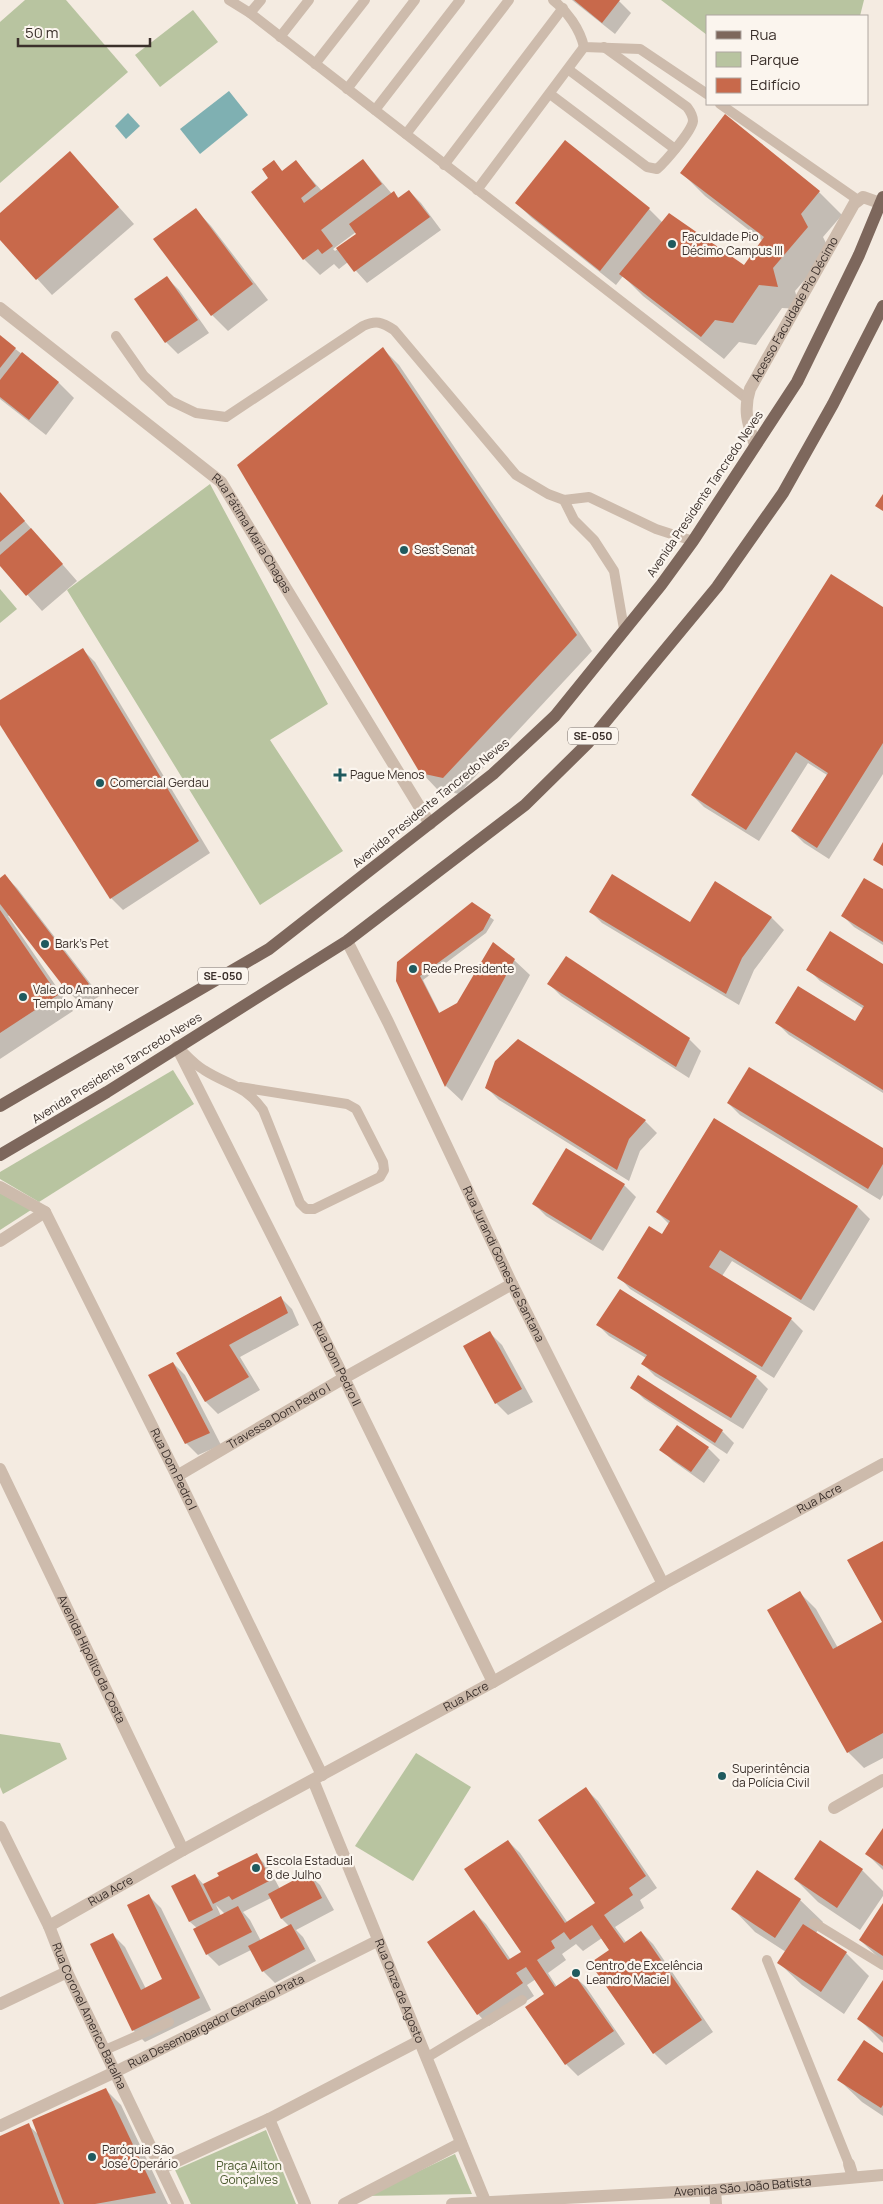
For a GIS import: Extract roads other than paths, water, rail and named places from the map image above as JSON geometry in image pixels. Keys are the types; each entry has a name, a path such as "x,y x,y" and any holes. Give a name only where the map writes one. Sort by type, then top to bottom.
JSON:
{"main road":[{"name":"Avenida Presidente Tancredo Neves","path":"0,1106 269,950 493,774 555,716 661,585 693,541 797,382 860,254 882,200"},
{"name":"Avenida Presidente Tancredo Neves","path":"0,1155 107,1092 348,941 525,805 588,743 717,587 783,493 833,404 883,306"}],"street":[{"path":"858,200 863,197 882,200"},
{"name":"Acesso Faculdade Pio Décimo","path":"755,445 745,403 750,389 858,200"},
{"name":"Rua Fátima Maria Chagas","path":"0,308 221,482 430,824"},
{"name":"Rua Jurandi Gomes de Santana","path":"348,941 512,1284 663,1584"},
{"name":"Rua Dom Pedro II","path":"177,1047 344,1378 493,1682"},
{"path":"0,1187 45,1212 0,1241"},
{"name":"Rua Dom Pedro I","path":"45,1212 177,1476 317,1778"},
{"name":"Travessa Dom Pedro I","path":"177,1476 344,1378 512,1284"},
{"name":"Rua Acre","path":"49,1926 183,1850 493,1682 663,1584 883,1464"},
{"name":"Avenida Hipolito da Costa","path":"0,1469 183,1850"},
{"name":"Rua Onze de Agosto","path":"317,1778 377,1941 485,2201"},
{"path":"834,1808 883,1780"},
{"name":"Rua Coronel Americo Batalha","path":"0,1827 49,1926 67,1972 178,2204"},
{"name":"Rua Desembargador Gervasio Prata","path":"0,2126 115,2072 377,1941"},
{"path":"0,2004 67,1972"},
{"path":"162,2168 269,2119 419,2041"},
{"path":"269,2119 305,2204"},
{"path":"344,2204 461,2143"},
{"path":"849,2164 853,2177"},
{"name":"Avenida São João Batista","path":"452,2204 715,2190 883,2174"},
{"path":"715,2190 716,2204"}],"lane":[{"path":"229,0 250,13 747,399"},
{"path":"250,13 261,0"},
{"path":"280,37 309,0"},
{"path":"315,64 365,0"},
{"path":"347,89 415,0"},
{"path":"375,110 460,0"},
{"path":"406,134 509,0"},
{"path":"553,0 564,8 580,35 584,47"},
{"path":"444,165 564,8"},
{"path":"584,47 635,48 645,51 706,93"},
{"path":"477,190 569,70 584,47"},
{"path":"550,94 647,167 657,169 664,163 692,124 692,115 687,107 604,47"},
{"path":"569,70 675,148"},
{"path":"721,105 858,200"},
{"path":"116,336 144,376 171,402 196,413 226,416 363,326 374,321 384,323 394,330 516,475 548,494 564,500 589,497 651,527 693,541"},
{"path":"564,500 574,520 594,540 612,567 624,629"},
{"path":"177,1047 202,1070 240,1087 253,1096 263,1110 300,1203 306,1209 314,1209 382,1174 383,1162 356,1109 347,1104 240,1087"},
{"path":"814,1923 883,1966"},
{"path":"767,1960 849,2164"},
{"path":"426,2058 522,2000"},
{"path":"105,2050 169,2022"}],"water":[{"path":"229,91 248,115 200,154 180,129"},
{"path":"128,113 140,126 126,139 115,126"}],"place":[{"name":"Faculdade Pio Décimo Campus III","path":"672,244"},
{"name":"Sest Senat","path":"404,550"},
{"name":"Pague Menos","path":"340,775"},
{"name":"Comercial Gerdau","path":"100,783"},
{"name":"Bark's Pet","path":"45,944"},
{"name":"Rede Presidente","path":"413,969"},
{"name":"Vale do Amanhecer Templo Amany","path":"23,997"},
{"name":"Superintência da Polícia Civil","path":"722,1776"},
{"name":"Escola Estadual 8 de Julho","path":"256,1868"},
{"name":"Centro de Excelência Leandro Maciel","path":"576,1973"},
{"name":"Paróquia São José Operário","path":"92,2157"}],"park label":[{"name":"Praça Ailton Gonçalves","path":"249,2173"}]}
